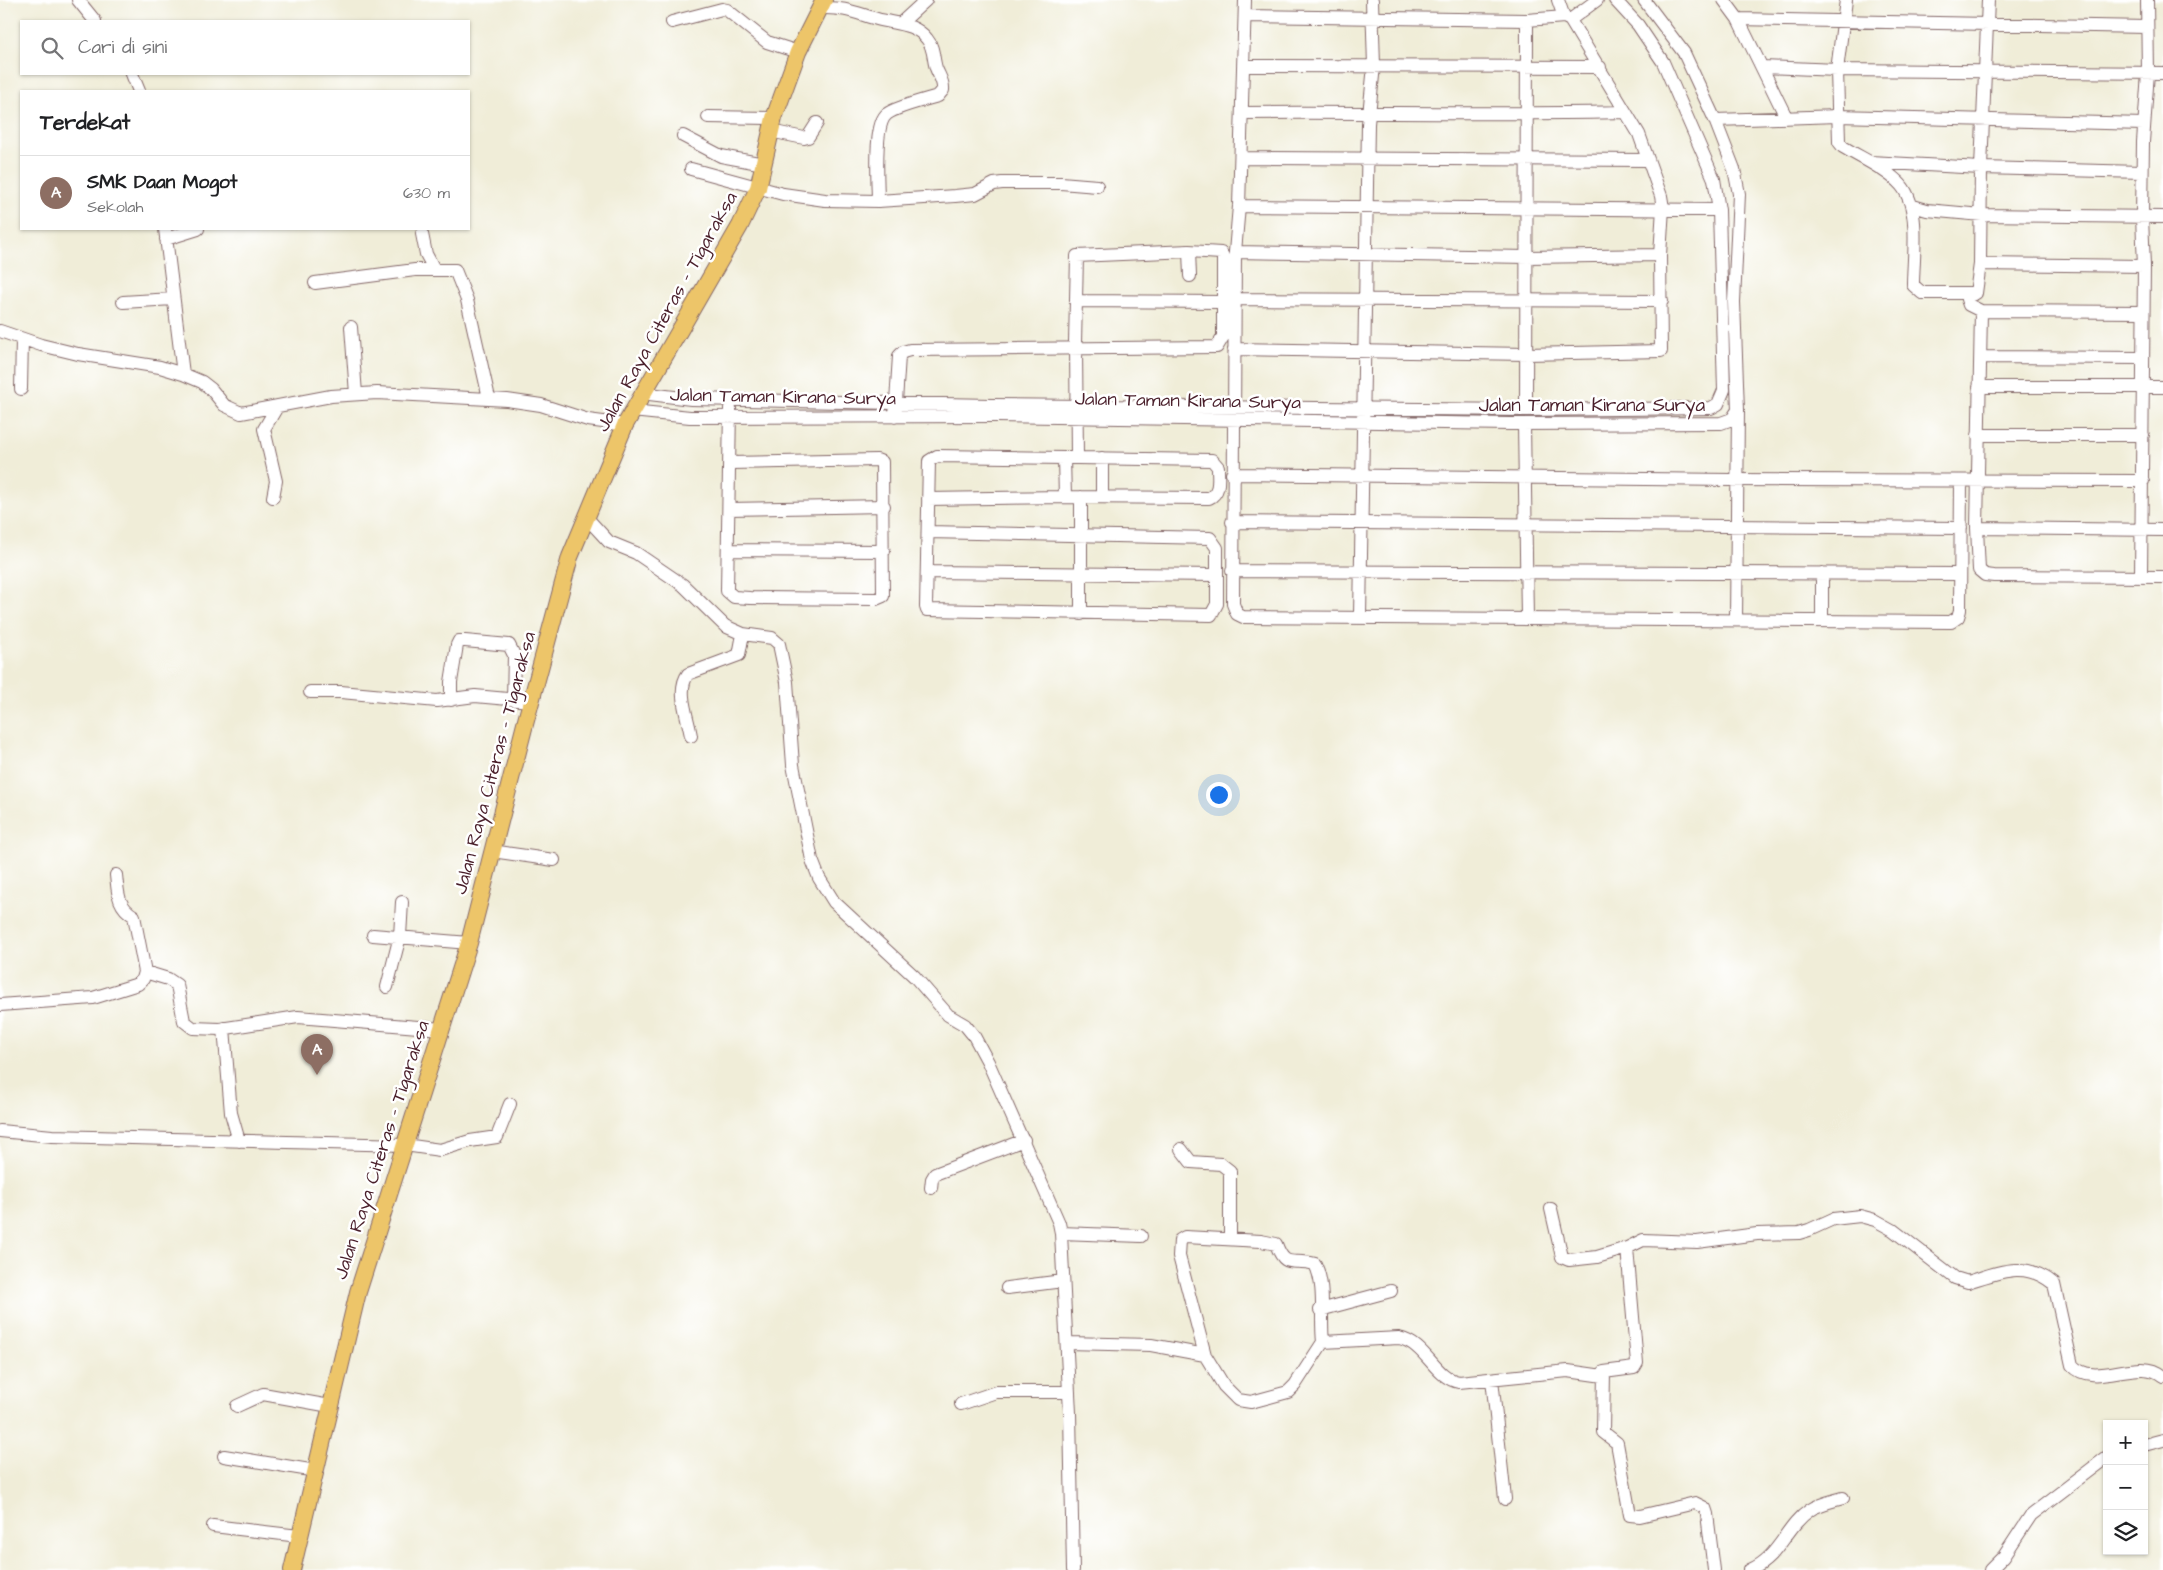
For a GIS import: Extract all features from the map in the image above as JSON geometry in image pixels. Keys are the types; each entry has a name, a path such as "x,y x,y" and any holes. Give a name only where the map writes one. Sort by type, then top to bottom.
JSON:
{"main road":[{"name":"Jalan Raya Citeras - Tigaraksa","path":"292,1570 358,1292 470,943 492,850 570,557 628,418 740,226 758,188 772,124 798,52 822,4"}],"street":[{"path":"78,0 94,20"},
{"path":"901,24 926,0"},
{"path":"895,418 899,356 903,352 1076,347 1217,347 1224,337 1239,206 1245,0"},
{"path":"1360,617 1365,298 1368,254 1369,112 1374,66 1371,18 1372,0"},
{"path":"1234,349 1526,354 1659,352 1663,348 1660,255 1663,208 1639,134 1600,67 1567,19 1558,0"},
{"path":"1245,16 1567,19 1596,0"},
{"path":"1239,206 1663,208 1719,210 1714,179 1663,62 1638,25 1616,0"},
{"path":"1644,0 1684,53 1715,120 1734,169 1739,194 1734,302 1738,410 1735,480 1736,620"},
{"path":"1724,0 1738,19 1786,116"},
{"path":"1846,0 1845,21 1837,70 1839,142 1843,147 1900,183 1913,206 1913,285 1915,289 1922,293 1976,293"},
{"path":"1976,293 1980,264 1982,118 1986,71 1988,0"},
{"path":"2141,577 2144,266 2142,172 2148,73 2147,0"},
{"path":"822,4 847,8 878,20 901,24 916,30 929,41 944,87 938,96 894,110 886,114 882,119 877,154 878,201"},
{"path":"672,22 722,9 728,10 767,42 798,52"},
{"path":"1738,19 2147,27"},
{"path":"1526,410 1527,20"},
{"path":"1244,66 1600,67"},
{"path":"1763,67 1837,70 2163,73"},
{"path":"132,75 139,90"},
{"path":"1242,113 1369,112 1526,115 1625,112"},
{"path":"1715,120 1786,116 1838,116 1982,118 2144,124"},
{"path":"708,117 772,124 804,138 808,137 817,123"},
{"path":"682,136 721,156 764,164"},
{"path":"1241,158 1368,157 1648,160"},
{"path":"1868,162 1981,168 2142,172"},
{"path":"691,169 758,188 825,200 878,201 975,194 994,184 1002,183 1061,182 1097,186"},
{"path":"1913,206 1927,210 1982,215 2163,217"},
{"name":"Jalan Taman Kirana Surya","path":"1234,414 1364,408 1700,410 1718,404 1724,390 1719,210"},
{"path":"0,331 78,354 160,367 183,374 163,232 186,230"},
{"path":"422,234 426,254 434,269"},
{"path":"1189,251 1190,276"},
{"path":"1065,497 1076,412 1077,256 1189,251 1218,252 1223,256 1234,349 1232,474 1233,604 1237,614 1243,617 1951,622 1958,617 1960,610 1961,481"},
{"path":"1235,252 1527,256 1660,255"},
{"path":"1980,264 2144,266"},
{"path":"315,283 434,269 453,269 458,272 467,300 489,398"},
{"path":"1976,293 1967,299 1969,305 1981,311 2143,312"},
{"path":"1076,301 1229,301 1365,298 1662,301"},
{"path":"123,302 172,299"},
{"path":"1981,311 1977,528 1979,570 1985,575 2163,577"},
{"path":"351,327 356,394"},
{"path":"21,389 22,339"},
{"path":"1981,357 2142,358"},
{"name":"Jalan Taman Kirana Surya","path":"183,374 211,389 224,405 235,412 248,413 331,396 356,394 489,398 532,403 578,418 730,415 895,418 1076,412"},
{"path":"1979,387 2163,387"},
{"name":"Jalan Taman Kirana Surya","path":"642,393 691,400 896,402 1076,412 1234,414 1363,422 1721,424 1732,419 1738,410"},
{"path":"730,400 728,590 734,597 867,599 883,596 884,466 877,460 730,463"},
{"path":"273,497 276,481 264,429 277,407"},
{"path":"1524,424 1526,618"},
{"path":"1978,435 2143,435"},
{"path":"928,499 1065,497 1209,498 1218,489 1218,467 1212,460 934,456 929,461 928,499 928,532 926,607 929,611 1211,615 1217,609 1218,548 1210,538 928,532"},
{"path":"1102,458 1102,497"},
{"path":"1232,474 1735,480 2143,481"},
{"path":"1081,497 1081,614"},
{"path":"729,509 884,506"},
{"path":"586,517 609,542 636,553 683,584 725,626 743,634 772,638 782,650 787,682 793,765 812,860 826,891 841,910 915,977 948,1015 965,1025 974,1036 1024,1140 1062,1233 1069,1392 1072,1570"},
{"path":"1232,522 1961,528"},
{"path":"1977,528 2163,530"},
{"path":"729,550 884,552"},
{"path":"1232,570 1526,570 1960,574"},
{"path":"927,572 1218,575"},
{"path":"1822,572 1822,620"},
{"path":"691,736 682,691 684,679 688,674 739,655 743,634"},
{"path":"451,700 451,682 457,645 460,641 465,640 509,644 514,655 512,700"},
{"path":"310,692 341,692 436,701 475,696 531,701"},
{"path":"492,850 554,860"},
{"path":"0,1005 93,998 138,984 145,972 134,916 118,900 116,875"},
{"path":"387,988 400,936 402,902"},
{"path":"373,936 400,936 470,943"},
{"path":"145,972 173,981 177,986 186,1025 201,1029 224,1028 298,1017 442,1029"},
{"path":"224,1028 231,1113 239,1141"},
{"path":"0,1131 52,1136 405,1145 440,1150 470,1141 493,1139 499,1133 510,1104"},
{"path":"931,1188 932,1178 935,1174 1024,1140"},
{"path":"1181,1149 1191,1162 1221,1164 1230,1171 1230,1239"},
{"path":"1551,1209 1559,1250 1565,1259 1597,1257 1627,1248 1643,1240 1697,1242 1757,1234 1799,1232 1810,1230 1833,1219 1860,1216 1875,1220 1893,1230 1954,1278 1962,1282 2009,1270 2034,1271 2046,1277 2054,1284 2072,1365 2079,1372 2087,1374 2135,1370 2156,1371 2163,1376"},
{"path":"1062,1233 1141,1236"},
{"path":"1184,1236 1230,1239 1271,1242 1276,1244 1280,1257 1286,1261 1315,1264 1322,1302 1320,1310 1323,1342 1295,1385 1288,1392 1251,1402 1238,1400 1231,1395 1206,1355 1179,1256 1178,1243 1184,1236"},
{"path":"1627,1248 1637,1363 1634,1368 1604,1372 1603,1432 1616,1443 1630,1515 1640,1516 1694,1503 1700,1505 1707,1514 1714,1570"},
{"path":"1007,1288 1063,1281"},
{"path":"1320,1310 1391,1291"},
{"path":"1323,1342 1400,1338 1416,1344 1450,1380 1459,1382 1568,1370 1603,1376"},
{"path":"1067,1343 1151,1345 1206,1355"},
{"path":"1492,1379 1505,1499"},
{"path":"961,1404 996,1392 1069,1392"},
{"path":"237,1406 263,1394 330,1406"},
{"path":"2148,1444 2163,1440"},
{"path":"224,1456 316,1471"},
{"path":"1990,1570 1999,1562 2031,1516 2103,1460"},
{"path":"1750,1570 1769,1559 1803,1516 1811,1509 1843,1498"},
{"path":"213,1526 299,1536"}],"place":[{"name":"SMK Daan Mogot","path":"317,1075"}]}
